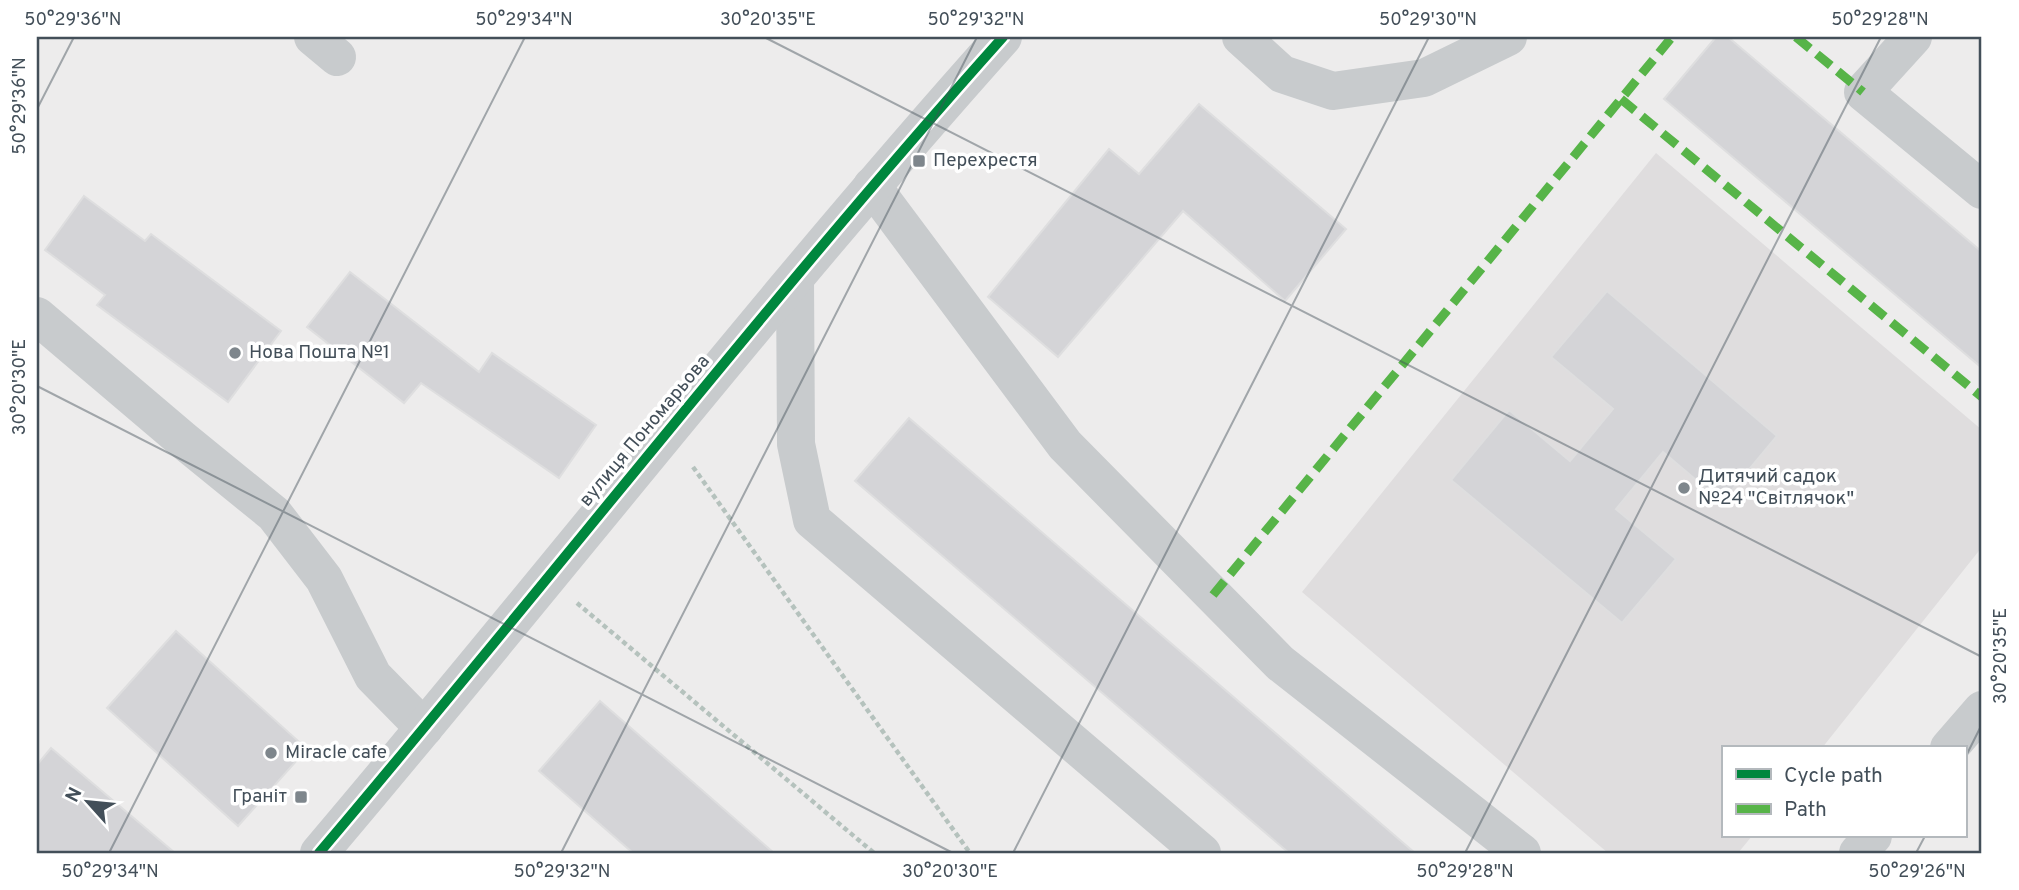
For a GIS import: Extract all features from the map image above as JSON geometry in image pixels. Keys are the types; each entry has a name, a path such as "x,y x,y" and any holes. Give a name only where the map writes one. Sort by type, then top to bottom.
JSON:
{"street":[{"name":"вулиця Пономарьова","path":"319,853 902,150 1003,37"},
{"path":"1241,37 1282,74 1333,91 1424,78 1508,37"},
{"path":"1913,37 1863,92 1982,190"},
{"path":"873,187 1065,445 1280,663 1517,852"},
{"path":"795,280 796,444 812,520 1202,853"},
{"path":"37,316 274,514 324,579 373,676 424,727"},
{"path":"1951,746 1982,710"},
{"path":"1858,853 1871,838"}],"path":[{"path":"667,431 970,853"},
{"path":"547,578 874,853"}],"shaded area":[{"name":"Дитячий садок №24 \"Світлячок\"","path":"1656,153 1982,430 1982,547 1824,746 1722,746 1722,838 1750,838 1738,853 1608,853 1302,592"}],"building":[{"path":"1716,37 1728,37 1982,252 1982,368 1664,99"},
{"path":"1199,104 1346,229 1285,301 1183,211 1058,357 988,297 1109,149 1139,174"},
{"path":"84,196 145,241 151,234 281,331 228,402 97,305 105,295 45,250"},
{"path":"350,272 479,372 492,353 596,425 559,478 421,383 404,403 307,327"},
{"path":"1607,291 1777,436 1722,502 1663,452 1616,509 1676,559 1622,623 1451,480 1509,410 1570,461 1613,409 1551,357"},
{"path":"909,418 1415,853 1289,853 855,481"},
{"path":"176,631 307,749 238,826 107,708"},
{"path":"600,701 774,853 633,853 539,771"},
{"path":"51,748 175,853 37,853 37,765"}],"marked path":[{"path":"1213,595 1672,37"},
{"path":"1796,37 1863,92"},
{"path":"1621,99 1982,397"}],"cycle path":[{"path":"319,853 828,238 1003,37"}],"place":[{"name":"Перехрестя","path":"919,161"},
{"name":"Нова Пошта №1","path":"235,353"},
{"name":"Дитячий садок №24 \"Світлячок\"","path":"1684,488"},
{"name":"Miracle cafe","path":"271,753"},
{"name":"Граніт","path":"301,797"}]}
